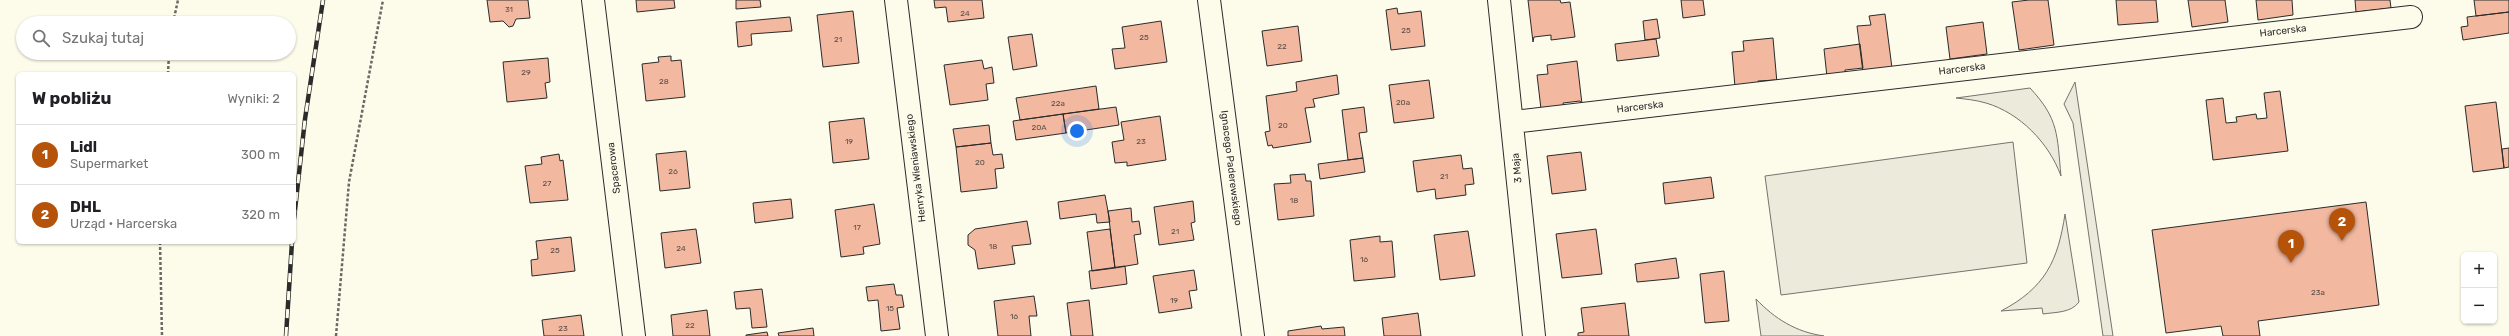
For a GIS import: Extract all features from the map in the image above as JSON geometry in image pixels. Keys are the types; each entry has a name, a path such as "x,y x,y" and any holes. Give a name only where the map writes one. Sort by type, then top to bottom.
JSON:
{"street":[{"name":"Spacerowa","path":"593,0 634,336"},
{"name":"Henryka Wieniawskiego","path":"896,0 937,336"},
{"name":"Ignacego Paderewskiego","path":"1209,0 1253,336"},
{"name":"3 Maja","path":"1498,0 1513,122 1534,336"},
{"name":"Harcerska","path":"1513,122 2411,17"}],"path":[{"path":"175,16 178,0"},
{"path":"336,336 349,182 383,0"},
{"path":"168,72 169,60"},
{"path":"160,244 162,336"}],"shaded area":[{"path":"2075,82 2113,336 2103,336 2073,123 2064,104"},
{"path":"2030,88 2047,109 2055,128 2059,149 2061,176 2049,152 2032,131 2022,122 2010,114 1986,103 1956,98"},
{"path":"2013,142 2027,263 1781,295 1765,176"},
{"path":"2065,214 2079,302 2076,306 2068,310 2043,314 2042,308 2001,311 2029,293 2047,272 2058,246"},
{"path":"1756,299 1771,313 1787,324 1804,331 1824,336 1761,336"}],"building":[{"path":"487,0 528,0 530,18 516,19 513,26 509,27 503,21 490,22"},
{"path":"636,0 674,0 675,8 637,12"},
{"path":"736,0 760,0 761,7 736,9"},
{"path":"934,0 982,0 984,18 948,22 946,7 935,8"},
{"path":"1528,0 1560,0 1561,3 1570,2 1575,37 1551,40 1551,35 1534,37 1533,42"},
{"path":"1681,0 1703,0 1705,15 1683,18"},
{"path":"2048,0 2054,45 2019,50 2012,2"},
{"path":"2116,0 2156,0 2158,22 2118,25"},
{"path":"2188,0 2225,0 2228,22 2192,27"},
{"path":"2256,0 2292,0 2293,15 2258,20"},
{"path":"2355,0 2390,0 2391,8 2356,12"},
{"path":"2474,0 2509,0 2509,12 2476,16"},
{"path":"1397,8 1398,14 1421,11 1425,46 1391,50 1386,10"},
{"path":"853,11 859,63 823,67 817,15"},
{"path":"2509,12 2509,33 2463,40 2461,27 2468,26 2467,17"},
{"path":"1885,14 1892,68 1863,72 1857,26 1871,25 1869,16"},
{"path":"790,17 792,31 751,34 752,45 738,47 736,22"},
{"path":"1657,19 1660,38 1645,40 1643,21"},
{"path":"1161,21 1167,62 1115,69 1112,49 1125,48 1122,27"},
{"path":"1983,22 1987,54 1950,59 1946,27"},
{"path":"1298,26 1302,61 1267,66 1262,31"},
{"path":"1032,34 1037,66 1013,70 1008,37"},
{"path":"1773,38 1777,83 1775,80 1758,81 1758,85 1735,87 1732,52 1744,51 1743,41"},
{"path":"1656,39 1659,56 1617,61 1615,44"},
{"path":"1860,44 1863,68 1845,70 1845,74 1827,77 1824,49"},
{"path":"671,56 671,61 681,60 685,97 646,101 642,64 659,62 658,57"},
{"path":"548,58 550,82 545,83 547,98 507,102 503,62"},
{"path":"982,60 984,69 992,67 994,83 986,84 988,100 950,105 944,65"},
{"path":"1577,61 1582,104 1580,101 1563,103 1564,107 1541,109 1537,75 1548,74 1547,65"},
{"path":"1337,75 1339,94 1313,99 1315,107 1305,108 1311,142 1273,148 1272,145 1268,146 1265,132 1270,131 1266,96 1297,91 1296,82"},
{"path":"1429,80 1434,118 1394,123 1389,85"},
{"path":"1096,86 1099,109 1020,120 1016,98"},
{"path":"2280,91 2288,151 2213,160 2206,100 2223,98 2226,123 2237,122 2236,117 2256,114 2257,119 2267,118 2264,93"},
{"path":"2496,102 2504,168 2473,172 2465,106"},
{"path":"1116,107 1119,125 1066,133 1063,114"},
{"path":"1364,107 1367,132 1359,133 1363,158 1348,160 1342,110"},
{"path":"1063,114 1066,133 1016,140 1013,121"},
{"path":"1160,116 1166,160 1127,166 1127,162 1115,163 1112,142 1124,140 1121,122"},
{"path":"864,118 869,159 833,163 829,122"},
{"path":"989,125 991,143 956,147 953,129"},
{"path":"991,143 993,155 1002,154 1004,168 995,169 997,188 961,192 956,147"},
{"path":"2509,148 2509,167 2504,168 2502,149"},
{"path":"686,151 690,188 660,191 656,154"},
{"path":"1581,152 1586,190 1552,194 1547,156"},
{"path":"559,154 560,161 563,160 568,200 530,203 525,166 542,164 541,157"},
{"path":"1461,155 1463,169 1472,168 1474,184 1465,185 1466,195 1436,199 1435,189 1417,192 1413,161"},
{"path":"1363,158 1365,172 1320,179 1318,164"},
{"path":"1305,174 1306,181 1311,181 1314,216 1278,220 1274,184 1291,183 1290,175"},
{"path":"1711,177 1714,198 1665,204 1663,183"},
{"path":"1105,195 1110,222 1097,223 1096,214 1060,219 1058,202"},
{"path":"791,199 793,218 755,223 753,203"},
{"path":"1193,201 1195,222 1191,223 1194,240 1159,245 1154,207"},
{"path":"2366,202 2379,305 2258,321 2260,336 2223,336 2221,326 2166,333 2152,230"},
{"path":"874,204 880,244 863,247 864,254 841,257 835,210"},
{"path":"1131,208 1132,222 1139,221 1141,234 1134,235 1138,264 1115,268 1108,211"},
{"path":"1027,221 1031,244 1012,246 1015,264 978,269 975,250 968,245 968,235 975,229"},
{"path":"696,229 701,263 665,268 661,233"},
{"path":"1110,229 1115,268 1092,271 1087,232"},
{"path":"1596,229 1602,274 1562,278 1556,234"},
{"path":"1468,231 1475,276 1440,280 1434,235"},
{"path":"1380,236 1380,242 1392,241 1395,277 1354,281 1350,240"},
{"path":"571,237 575,271 532,276 531,260 538,259 536,241"},
{"path":"1676,258 1679,278 1637,282 1635,264"},
{"path":"1125,266 1127,284 1091,289 1089,271"},
{"path":"1194,270 1197,290 1189,291 1192,308 1159,313 1153,276"},
{"path":"1724,271 1729,321 1705,323 1700,274"},
{"path":"894,284 896,295 902,295 904,307 897,308 900,329 881,331 878,300 868,301 866,287"},
{"path":"762,289 767,327 752,328 750,308 736,309 734,292"},
{"path":"1034,296 1037,316 1029,316 1031,336 998,336 994,301"},
{"path":"1089,300 1093,336 1071,336 1067,303"},
{"path":"1625,303 1629,336 1578,336 1578,333 1584,332 1581,308"},
{"path":"707,310 710,336 673,336 671,315"},
{"path":"1418,313 1421,336 1384,336 1382,318"},
{"path":"581,315 584,336 544,336 542,320"},
{"path":"1321,326 1322,329 1344,327 1345,336 1288,336 1288,331"},
{"path":"813,328 814,336 779,336 778,333"},
{"path":"767,332 768,336 746,336 746,335"}],"railway":[{"path":"296,201 305,119 323,0"},
{"path":"286,336 292,244"}],"place":[{"name":"DHL","path":"2342,241"},
{"name":"Lidl","path":"2291,263"}]}
